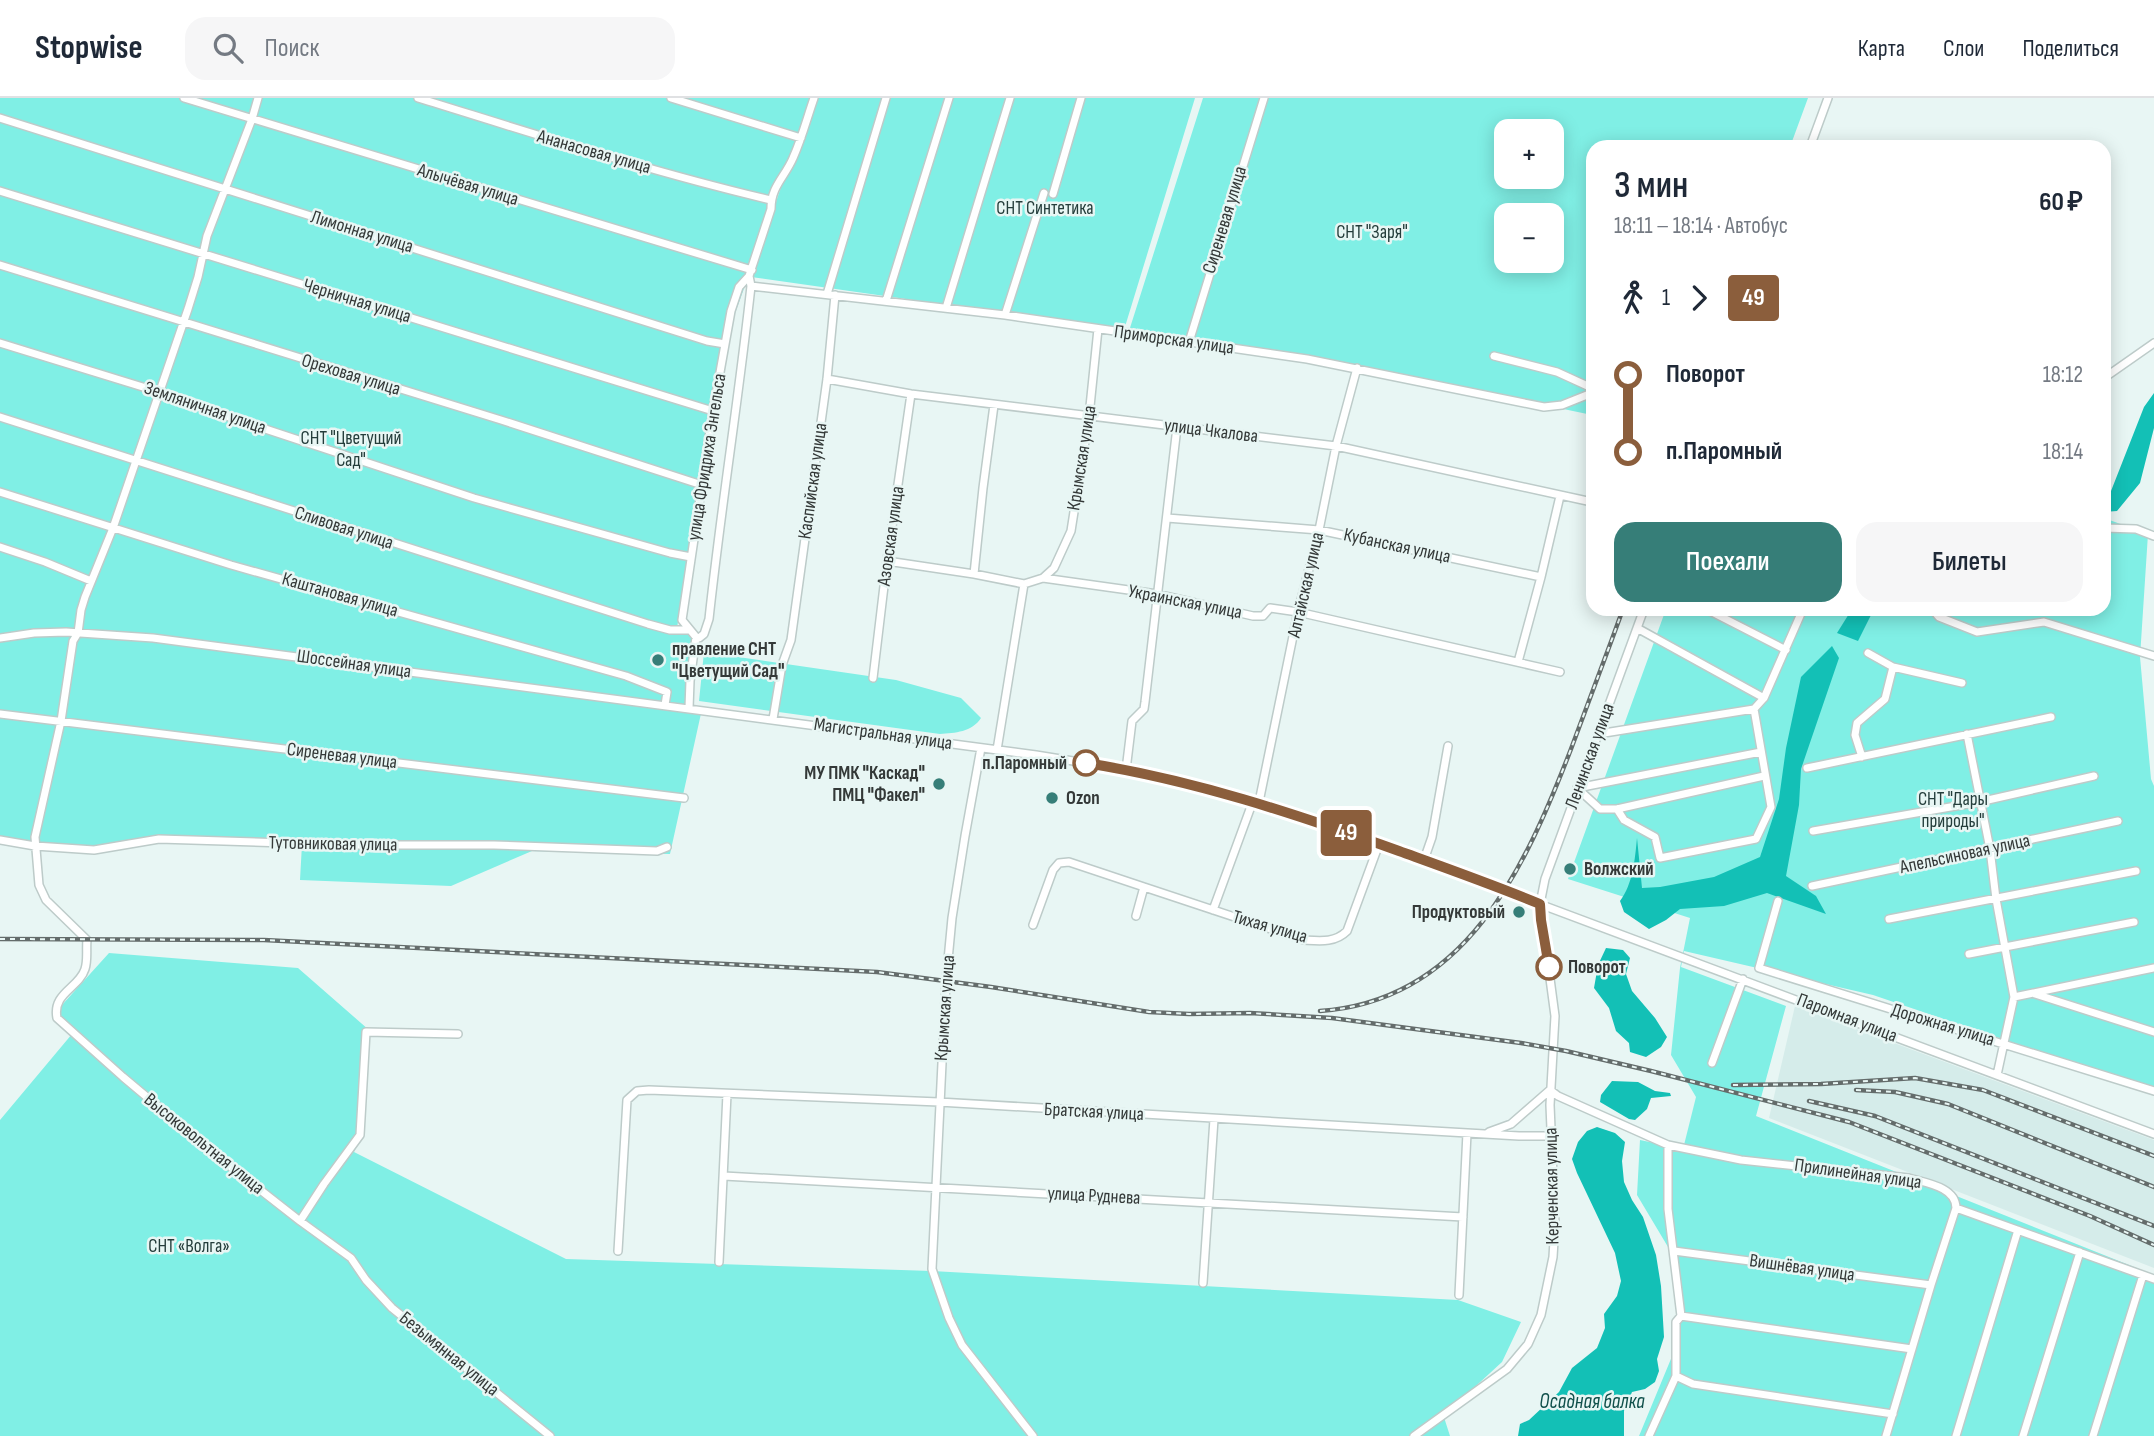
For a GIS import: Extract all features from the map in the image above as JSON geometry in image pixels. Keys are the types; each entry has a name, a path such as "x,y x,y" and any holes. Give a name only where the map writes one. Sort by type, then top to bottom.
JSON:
{"street":[{"name":"Алычёвая улица","path":"184,98 752,270"},
{"path":"35,846 61,721 73,640 78,633 81,610 113,528 198,276 202,252 258,98"},
{"name":"Ананасовая улица","path":"418,98 570,145 771,200"},
{"path":"671,98 801,138"},
{"path":"752,270 771,209 771,200 780,178 792,162 814,98"},
{"name":"Каспийская улица","path":"773,719 782,665 790,640 827,379 831,294 886,98"},
{"path":"886,301 949,98"},
{"path":"946,308 1010,98"},
{"path":"1054,194 1081,98"},
{"name":"Сиреневая улица","path":"1189,342 1264,98"},
{"path":"1813,140 1828,98"},
{"name":"Лимонная улица","path":"0,118 707,341 725,344"},
{"name":"Черничная улица","path":"0,191 713,411"},
{"path":"1005,315 1044,193"},
{"name":"Ореховая улица","path":"0,265 702,485"},
{"name":"улица Фридриха Энгельса","path":"689,708 696,637 704,634 709,618 744,357 752,270"},
{"name":"улица Фридриха Энгельса","path":"690,630 682,620 713,411 736,296 739,287 752,270"},
{"name":"Приморская улица","path":"751,286 1005,315 1189,342 1357,368 1544,407 1562,405 1586,394"},
{"name":"Крымская улица","path":"1043,578 1054,568 1071,531 1089,416 1098,329"},
{"name":"Земляничная улица","path":"0,343 159,392 474,498 691,557"},
{"path":"2111,374 2154,343"},
{"path":"1494,356 1557,372 1586,388"},
{"name":"Алтайская улица","path":"1213,910 1256,802 1336,446 1357,368"},
{"name":"улица Чкалова","path":"827,379 911,394 1336,446 1586,501"},
{"name":"Азовская улица","path":"873,678 911,394"},
{"path":"974,573 982,488 995,405"},
{"name":"Сливовая улица","path":"0,417 648,624 670,630 690,630"},
{"path":"1126,770 1132,720 1144,709 1177,427"},
{"name":"Каштановая улица","path":"0,492 243,568 626,676 667,692 665,705"},
{"path":"1518,662 1560,496"},
{"name":"Кубанская улица","path":"1167,518 1319,530 1541,577"},
{"path":"2111,528 2136,529 2154,536"},
{"path":"0,547 91,581"},
{"name":"Украинская улица","path":"887,561 974,573 1024,584 1043,578 1157,594 1253,616 1263,617 1270,608 1298,612 1560,671"},
{"path":"997,750 1024,584"},
{"name":"Ленинская улица","path":"1540,904 1545,879 1577,788 1641,616"},
{"path":"1720,616 1786,650"},
{"path":"1598,734 1754,709 1764,698 1800,616"},
{"path":"1938,616 1978,632 2045,622 2151,655"},
{"path":"1637,628 1764,698"},
{"path":"690,630 696,637"},
{"name":"Шоссейная улица","path":"0,638 34,633 153,638 708,710"},
{"path":"1868,653 1894,667 1962,683"},
{"path":"1861,757 1855,735 1857,723 1885,699 1894,667"},
{"path":"1617,809 1624,820 1655,837 1660,858 1756,839 1771,807 1754,709"},
{"name":"Магистральная улица","path":"708,710 1126,770 1256,802 1424,860 1540,904"},
{"name":"Сиреневая улица","path":"0,713 684,798"},
{"path":"1807,768 2051,717"},
{"path":"1967,734 1990,849 2014,997 1997,1075"},
{"path":"1424,860 1432,837 1448,746"},
{"name":"Крымская улица","path":"981,748 952,918 946,981 932,1269 949,1318 962,1345 1033,1436"},
{"path":"1577,788 1761,752"},
{"path":"1577,788 1600,809 1617,809 1764,776"},
{"path":"1813,831 1979,802 2094,776"},
{"name":"Апельсиновая улица","path":"1812,887 2118,821"},
{"name":"Тутовниковая улица","path":"0,840 35,846 94,850 159,839 623,850 657,850 667,847"},
{"name":"Тихая улица","path":"1033,925 1053,870 1059,863 1069,862 1304,940 1320,941 1340,937 1347,931 1379,844"},
{"name":"Высоковольтная улица","path":"35,846 41,893 86,940 86,968 61,999 56,1008 57,1018 123,1077 356,1264"},
{"path":"1889,919 2136,871"},
{"path":"1136,916 1144,887"},
{"name":"Дорожная улица","path":"1778,901 1759,968 2154,1091"},
{"name":"Паромная улица","path":"1540,904 2154,1134"},
{"name":"Керченская улица","path":"1414,1436 1517,1359 1538,1325 1547,1292 1555,1224 1550,1090 1555,1016 1540,904"},
{"path":"1969,954 2134,922"},
{"path":"2014,997 2154,968"},
{"path":"1712,1063 1743,979"},
{"path":"2032,993 2154,1032"},
{"path":"300,1221 360,1135 366,1032 458,1034"},
{"path":"1485,1133 1511,1124 1550,1090"},
{"name":"Прилинейная улица","path":"1550,1090 1668,1145 1741,1160 1909,1178 1952,1194 1956,1200 1956,1208 2154,1279"},
{"name":"Братская улица","path":"618,1251 627,1100 637,1091 939,1102 1550,1136"},
{"path":"719,1262 727,1094"},
{"path":"1203,1283 1214,1119"},
{"path":"1459,1296 1467,1133"},
{"path":"1649,1436 1676,1376 1676,1322 1681,1316 1668,1209 1668,1145"},
{"name":"улица Руднева","path":"724,1176 1463,1217"},
{"path":"1886,1436 1956,1208"},
{"path":"1956,1436 2018,1230"},
{"name":"Вишнёвая улица","path":"1674,1251 1931,1285"},
{"path":"2024,1436 2080,1252"},
{"name":"Безымянная улица","path":"356,1264 366,1280 392,1308 550,1436"},
{"path":"2093,1436 2143,1275"},
{"path":"1681,1316 1912,1349"},
{"path":"1676,1376 1693,1384 1893,1414"}],"shaded area":[{"path":"1795,1006 2154,1140 2154,1268 1769,1118"}],"green space":[{"name":"СНТ \"Цветущий Сад\"","path":"0,98 1195,98 1124,330 751,277 788,166 779,174 772,190 751,269 725,341 677,628 695,633 685,706 702,709 670,854 532,851 451,886 300,880 302,844 162,841 105,852 33,848 0,842"},
{"name":"СНТ \"Заря\"","path":"1203,98 1808,98 1793,140 1586,140 1586,414 1350,364 1129,331"},
{"name":"СНТ \"Дары природы\"","path":"2111,521 2148,534 2140,657 2151,779 2154,786 2154,1094 1873,995 1684,951 1681,967 1786,1006 1756,1116 2154,1275 2154,1436 1639,1436 1673,1354 1678,1316 1671,1252 1637,1195 1640,1140 1683,1149 1696,1097 1671,1055 1680,968 1690,918 1568,879 1663,616 2111,616"},
{"path":"704,652 896,680 961,698 981,718 968,729 940,734 699,701"},
{"name":"СНТ «Волга»","path":"109,953 298,968 369,1030 364,1131 354,1152 566,1259 932,1271 1458,1300 1521,1322 1502,1362 1465,1396 1442,1411 1450,1436 0,1436 0,1120 72,1034 52,1016"}],"water":[{"path":"2154,393 2154,428 2140,483 2117,511 2111,511 2111,491 2144,407"},
{"path":"1848,616 1870,616 1858,641 1837,633"},
{"path":"1832,646 1839,658 1801,769 1799,805 1786,876 1816,896 1826,914 1767,893 1724,906 1680,909 1649,929 1624,912 1620,901 1631,879 1637,838 1642,888 1714,877 1760,857 1779,799 1786,748 1801,677"},
{"path":"1606,948 1623,950 1630,958 1626,974 1632,991 1667,1037 1661,1047 1646,1057 1630,1052 1629,1043 1616,1031 1609,1008 1594,988 1598,965"},
{"path":"1612,1081 1638,1082 1655,1091 1670,1093 1671,1096 1651,1098 1647,1109 1635,1120 1629,1119 1600,1102 1601,1095"},
{"name":"Осадная балка","path":"1597,1127 1615,1133 1625,1142 1622,1161 1624,1182 1643,1217 1656,1255 1664,1337 1657,1359 1659,1371 1655,1382 1645,1389 1632,1392 1624,1411 1624,1436 1518,1436 1520,1424 1529,1420 1559,1392 1572,1368 1597,1348 1605,1328 1604,1314 1617,1296 1621,1281 1615,1253 1572,1159 1578,1142 1587,1131"}],"railway":[{"path":"1320,1011 1371,1002 1414,983 1451,955 1483,921 1510,882 1533,839 1571,749 1620,616"},
{"path":"0,939 264,940 877,972 1149,1012 1250,1013 1332,1018 1521,1043 1651,1071 1849,1122 2090,1216 2154,1245"},
{"path":"1733,1085 1821,1084 1915,1078 1983,1090 2154,1156"},
{"path":"1856,1090 1895,1092 1948,1104 2154,1187"},
{"path":"1809,1101 1875,1116 2154,1226"}],"bus line":[{"name":"49","path":"1086,763 1154,776 1259,802 1540,904 1549,967"}],"place":[{"name":"правление СНТ \"Цветущий Сад\"","path":"658,660"},
{"name":"п.Паромный","path":"1086,763"},
{"name":"МУ ПМК \"Каскад\" ПМЦ \"Факел\"","path":"939,784"},
{"name":"Ozon","path":"1052,798"},
{"name":"Волжский","path":"1570,869"},
{"name":"Продуктовый","path":"1519,912"},
{"name":"Поворот","path":"1549,967"}],"park label":[{"name":"СНТ Синтетика","path":"1045,208"}]}
